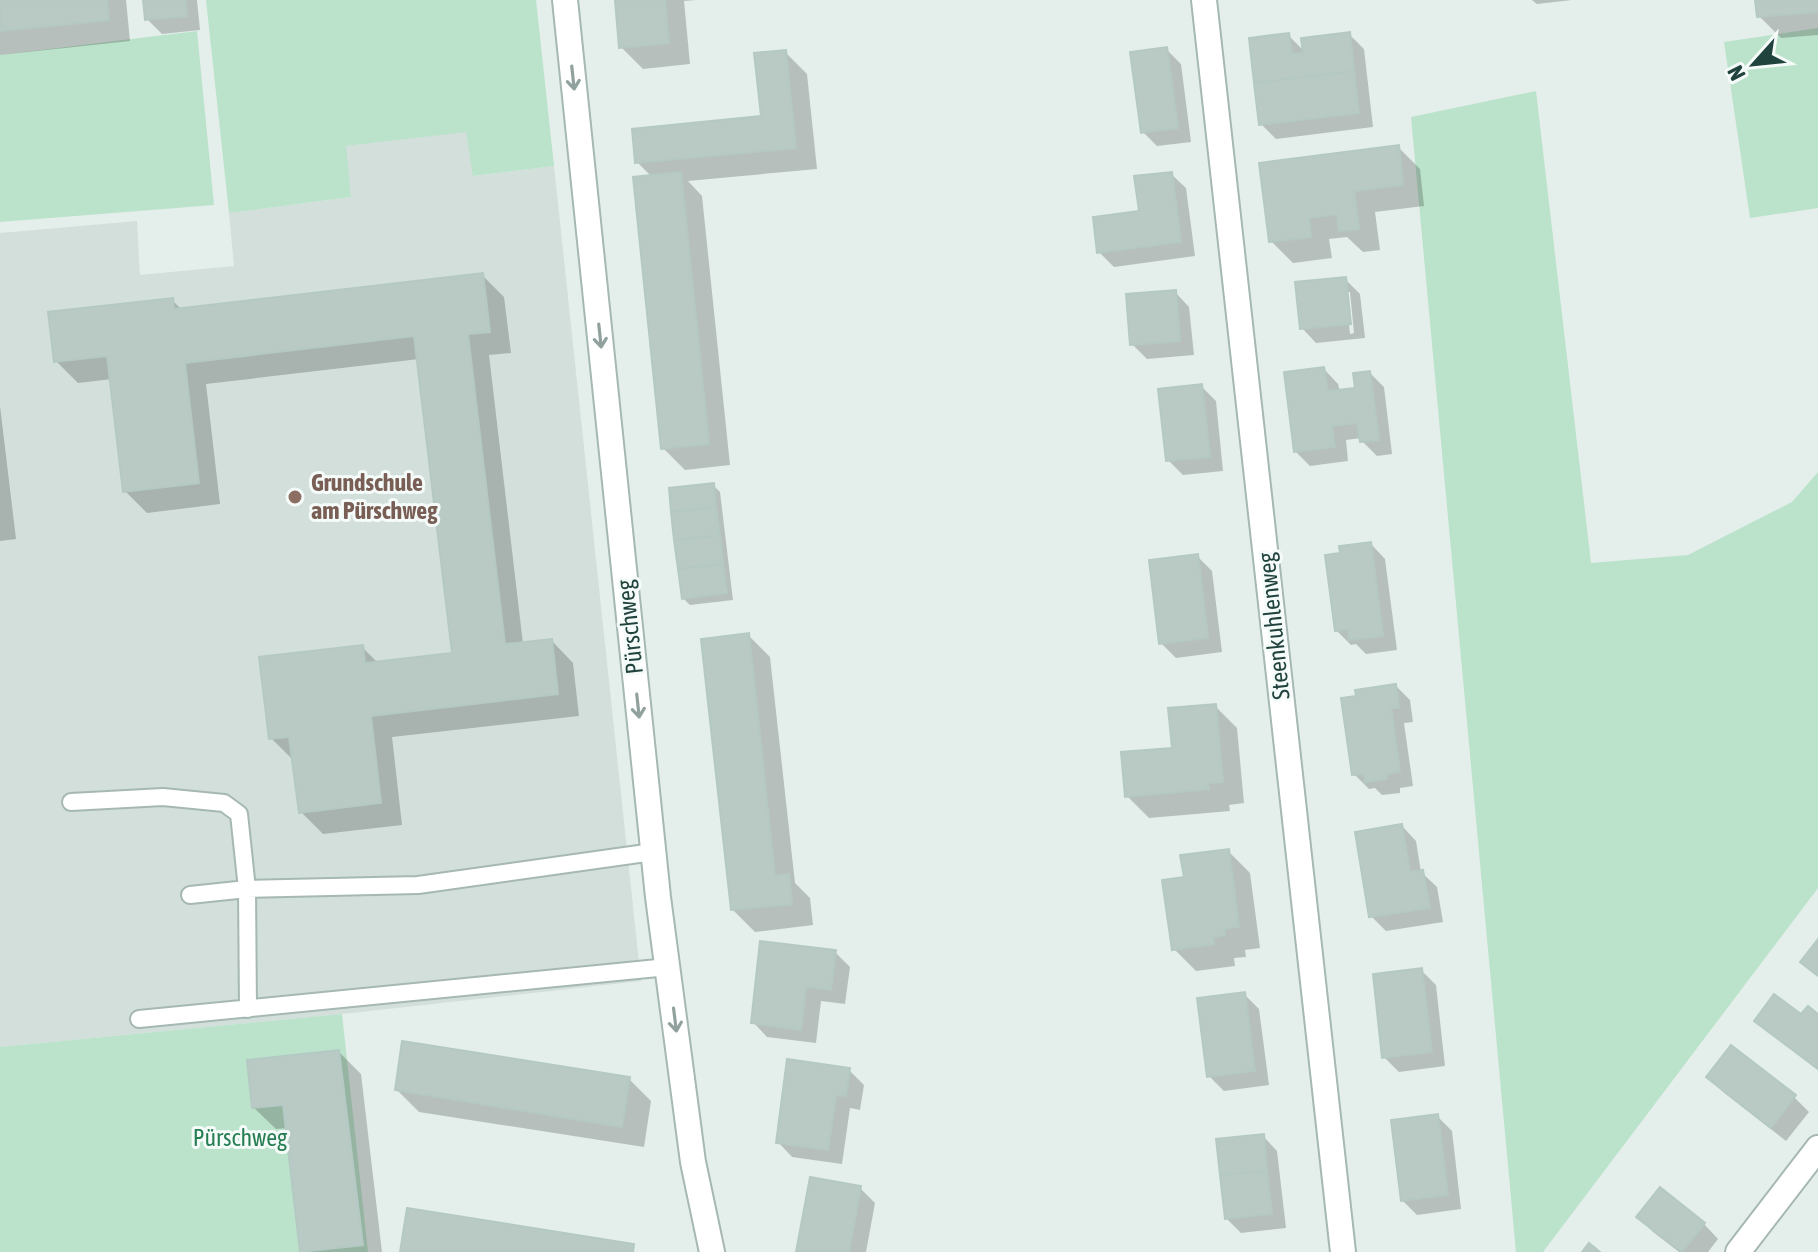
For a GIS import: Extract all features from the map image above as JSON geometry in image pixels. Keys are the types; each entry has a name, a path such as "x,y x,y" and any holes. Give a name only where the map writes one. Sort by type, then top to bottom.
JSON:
{"street":[{"name":"Pürschweg","path":"565,0 653,852 693,1162 712,1252"},
{"name":"Steenkuhlenweg","path":"1204,0 1343,1252"},
{"path":"1738,1252 1816,1154"}],"lane":[{"path":"71,802 163,797 224,803 239,814 247,889 248,1009"},
{"path":"190,895 247,889 418,885 653,852"},
{"path":"139,1019 668,967"}],"shaded area":[{"name":"Grundschule am Pürschweg","path":"467,131 474,176 554,166 641,981 0,1047 0,233 137,221 140,275 234,266 229,213 351,197 345,146"}],"green space":[{"path":"206,0 536,0 554,166 473,176 466,132 346,146 351,197 229,213"},
{"path":"1818,28 1818,208 1750,218 1724,42"},
{"path":"197,31 214,205 0,222 0,55"},
{"path":"1536,91 1591,563 1688,555 1792,502 1818,472 1818,888 1543,1252 1516,1252 1411,117"},
{"name":"Pürschweg","path":"342,1014 368,1252 0,1252 0,1047"}],"building":[{"path":"0,0 107,0 109,20 0,31"},
{"path":"143,0 185,0 187,16 145,20"},
{"path":"615,0 665,0 669,43 619,48"},
{"path":"1755,0 1818,0 1818,12 1757,17"},
{"path":"1350,32 1354,71 1254,83 1249,38 1289,33 1292,54 1303,53 1301,38"},
{"path":"1167,47 1178,128 1141,133 1130,52"},
{"path":"786,50 796,148 635,163 632,129 761,116 754,53"},
{"path":"1354,71 1359,113 1259,125 1254,83"},
{"path":"1399,145 1403,185 1354,191 1359,229 1339,231 1337,214 1309,218 1311,237 1269,242 1259,163"},
{"path":"681,172 709,444 661,449 633,177"},
{"path":"1172,172 1181,242 1097,253 1093,217 1139,211 1134,176"},
{"path":"483,273 490,332 468,334 505,644 552,639 558,694 371,716 381,803 299,813 289,737 269,739 259,657 363,645 365,663 452,653 414,336 185,363 199,483 123,492 107,356 54,362 48,312 173,298 174,309"},
{"path":"1346,277 1351,324 1300,329 1295,282"},
{"path":"1176,290 1180,341 1130,345 1126,294"},
{"path":"1324,367 1328,391 1355,388 1353,373 1370,371 1379,440 1360,442 1357,423 1332,426 1335,447 1294,452 1284,372"},
{"path":"1202,384 1210,457 1166,461 1158,389"},
{"path":"714,483 716,507 671,512 669,488"},
{"path":"716,507 720,535 674,540 671,512"},
{"path":"720,535 723,564 678,569 674,540"},
{"path":"1371,542 1383,636 1349,640 1348,629 1335,631 1325,555 1340,553 1339,546"},
{"path":"1198,554 1208,638 1159,644 1149,560"},
{"path":"723,564 727,593 682,599 678,569"},
{"path":"749,633 775,876 789,874 792,904 731,910 701,639"},
{"path":"1396,684 1399,708 1391,708 1400,772 1386,774 1387,779 1365,782 1364,774 1352,775 1341,698 1356,696 1355,690"},
{"path":"1216,704 1223,782 1208,783 1209,789 1125,797 1121,752 1172,748 1168,708"},
{"path":"1402,824 1410,872 1423,870 1430,908 1369,917 1355,832"},
{"path":"1229,849 1239,927 1224,929 1225,935 1213,937 1214,944 1172,950 1162,880 1184,877 1180,855"},
{"path":"1818,939 1818,976 1800,962"},
{"path":"760,941 836,950 831,990 806,987 801,1030 751,1023"},
{"path":"1422,968 1432,1052 1382,1058 1373,974"},
{"path":"1245,992 1255,1071 1207,1077 1197,998"},
{"path":"1774,994 1801,1014 1808,1006 1818,1014 1818,1069 1754,1021"},
{"path":"402,1041 630,1077 622,1127 395,1090"},
{"path":"1731,1045 1796,1095 1771,1128 1706,1077"},
{"path":"339,1050 363,1245 300,1252 283,1105 252,1108 247,1060"},
{"path":"787,1059 850,1068 846,1096 836,1095 828,1150 776,1143"},
{"path":"1438,1114 1448,1195 1401,1201 1391,1120"},
{"path":"1264,1134 1267,1171 1220,1175 1216,1139"},
{"path":"1267,1171 1272,1214 1225,1219 1220,1175"},
{"path":"810,1177 861,1186 849,1252 796,1252"},
{"path":"1660,1187 1705,1223 1682,1252 1636,1217"},
{"path":"407,1208 634,1244 633,1252 400,1252"},
{"path":"1589,1243 1600,1252 1582,1252"}],"place":[{"name":"Grundschule am Pürschweg","path":"295,497"}]}
